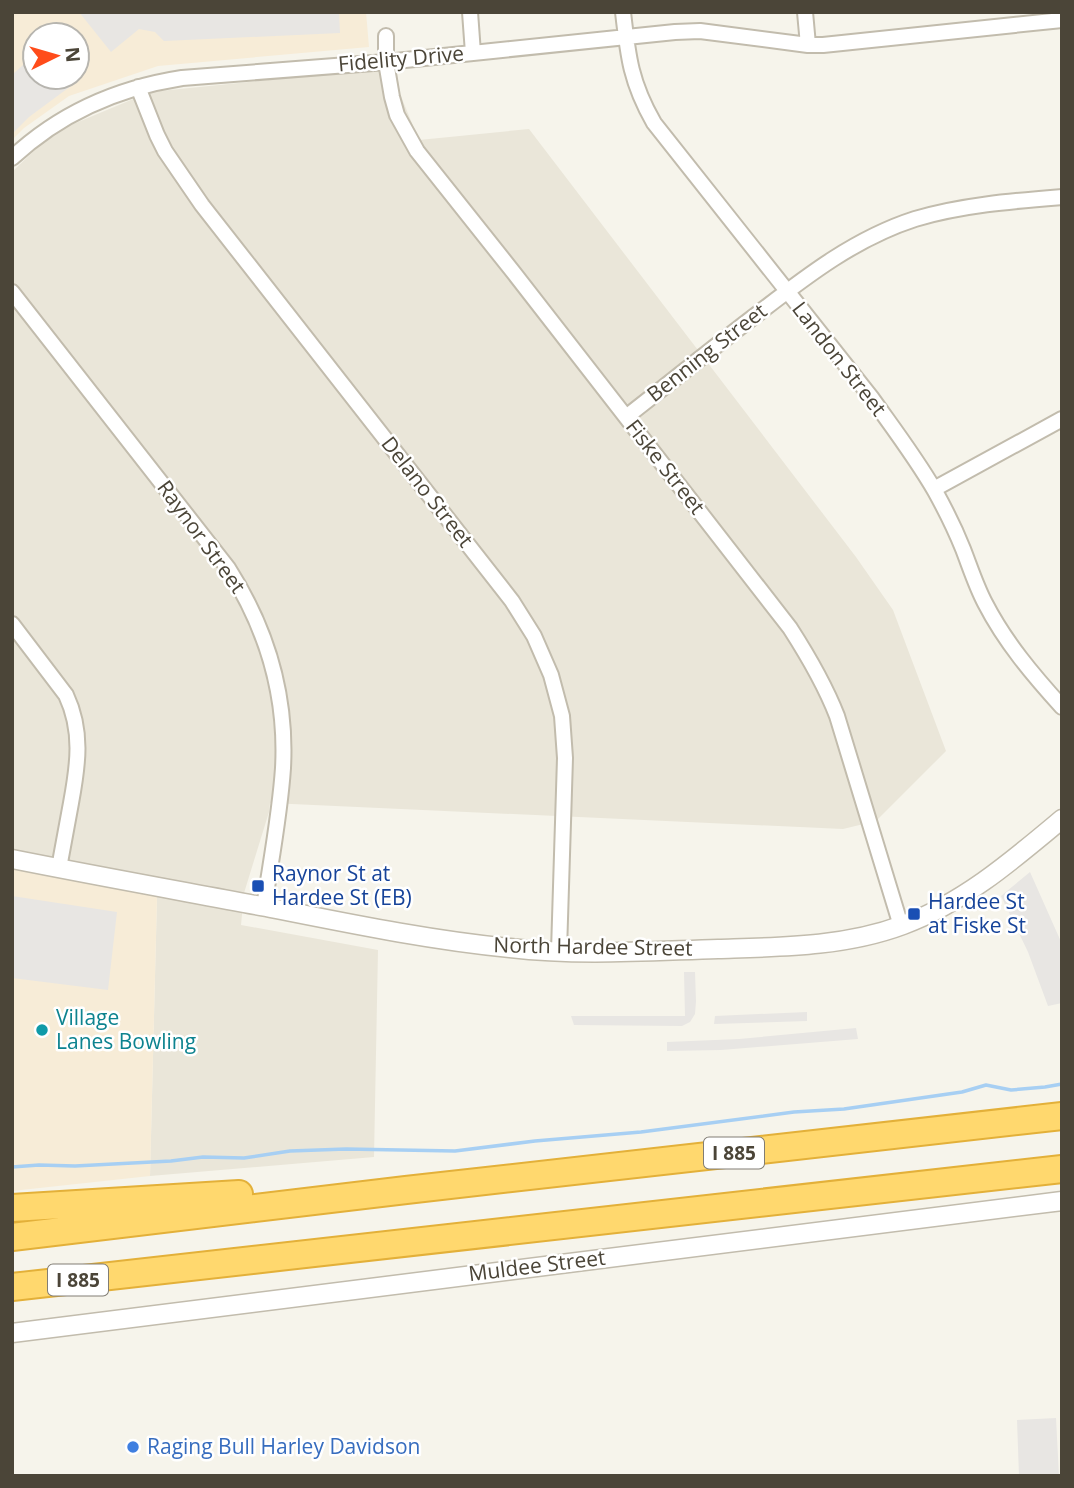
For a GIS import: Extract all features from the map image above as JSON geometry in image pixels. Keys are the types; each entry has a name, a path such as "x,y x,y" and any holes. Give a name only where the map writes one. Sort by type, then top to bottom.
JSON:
{"highway":[{"name":"I 885","path":"12,1237 1062,1116"},
{"name":"I 885","path":"12,1287 1062,1169"},
{"path":"12,1208 202,1195 406,1190"},
{"path":"12,1304 65,1295 144,1272"}],"street":[{"path":"470,12 473,52"},
{"name":"Landon Street","path":"623,12 629,61 635,83 654,123 871,397 934,489 963,548 987,607 1019,657 1062,707"},
{"path":"805,12 808,45"},
{"name":"Fidelity Drive","path":"12,158 70,115 138,87 181,78 386,62 675,32 700,31 823,45 1062,20"},
{"name":"Fiske Street","path":"386,36 386,62 392,97 397,115 417,151 790,628 810,659 837,716 901,926"},
{"name":"Delano Street","path":"138,87 165,151 202,205 496,580 534,636 551,675 562,716 565,758 559,951"},
{"name":"Benning Street","path":"626,417 786,292 860,243 913,220 989,205 1062,197"},
{"name":"Raynor Street","path":"12,292 228,568 259,627 277,684 284,748 279,812 264,907"},
{"path":"934,489 1062,419"},
{"path":"12,624 66,695 76,724 78,766 59,868"},
{"name":"North Hardee Street","path":"12,859 438,939 512,949 621,952 811,945 874,934 927,916 979,885 1062,819"},
{"name":"Muldee Street","path":"12,1333 1062,1200"}],"shaded area":[{"path":"12,12 366,12 369,47 158,66 91,89 91,21 21,21 21,91 84,91 69,96 24,128 12,140"},
{"path":"79,12 339,12 340,33 164,41 155,32 139,29 111,52 91,27 91,21 86,21"},
{"path":"21,67 21,91 64,91 29,117 12,134 12,75"},
{"path":"396,67 400,94 419,140 529,129 856,557 893,610 946,751 876,821 843,829 270,803 244,893 241,925 378,950 374,1157 150,1176 159,880 12,850 12,172 39,146 71,125 150,92"},
{"path":"12,868 157,897 150,1176 12,1191"},
{"path":"1030,872 1062,944 1062,1003 1048,1006 1028,952 1001,896"},
{"path":"12,896 117,912 108,990 12,978"},
{"path":"684,972 695,972 696,1001 695,1014 690,1022 682,1026 574,1025 571,1016 685,1016"},
{"path":"807,1012 807,1021 714,1024 715,1016"},
{"path":"856,1028 858,1039 721,1050 667,1051 667,1042 739,1039"},
{"path":"1056,1418 1059,1476 1019,1476 1017,1420"}],"waterway":[{"path":"12,1167 171,1161 203,1157 244,1158 290,1151 455,1151 641,1132 794,1112 844,1109 962,1092 986,1085 1011,1090 1062,1084"}],"place":[{"name":"Raynor St at Hardee St (EB)","path":"258,886"},
{"name":"Hardee St at Fiske St","path":"914,914"},
{"name":"Village Lanes Bowling","path":"42,1030"},
{"name":"Raging Bull Harley Davidson","path":"133,1447"}]}
